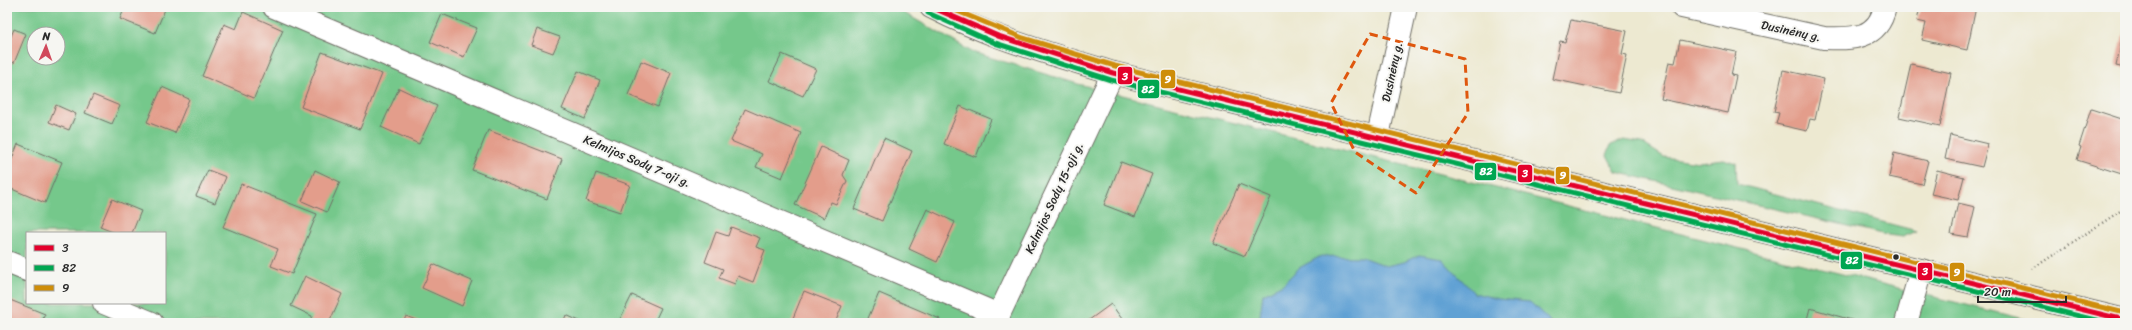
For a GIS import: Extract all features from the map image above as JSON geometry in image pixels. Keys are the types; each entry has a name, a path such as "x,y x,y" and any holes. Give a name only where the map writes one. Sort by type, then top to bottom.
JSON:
{"street":[{"name":"Kelmijos Sodų 7-oji g.","path":"274,7 997,319"},
{"path":"931,7 961,22 1014,43 1114,73 1378,136 2125,320"},
{"name":"Dusinėnų g.","path":"1378,136 1406,7"},
{"name":"Dusinėnų g.","path":"1682,7 1824,38 1845,39 1862,37 1874,29 1883,17 1885,7"},
{"name":"Kelmijos Sodų 15-oji g.","path":"997,319 1114,73"},
{"path":"7,262 26,270"},
{"path":"1906,323 1921,270"},
{"path":"106,304 152,323"}],"path":[{"path":"2029,270 2125,208"}],"highlighted area":[{"path":"1370,34 1465,59 1468,113 1416,193 1355,152 1331,103"}],"green space":[{"path":"7,7 894,7 972,52 1078,84 2039,323 7,323"},
{"path":"1624,140 1642,143 1664,157 1699,162 1723,159 1736,163 1737,184 1917,231 1903,237 1887,235 1616,172 1607,155 1611,145"}],"water":[{"path":"1419,255 1442,259 1474,293 1499,299 1530,302 1549,320 1550,323 1259,323 1263,294 1283,284 1299,268 1321,256 1362,257 1386,266 1404,262"}],"building":[{"path":"125,7 166,7 155,33 120,19"},
{"path":"1920,7 1976,7 1967,50 1922,40 1926,23 1917,21"},
{"path":"243,12 283,30 254,98 202,76 224,24 236,29"},
{"path":"442,14 477,28 464,57 430,42"},
{"path":"1571,20 1627,31 1622,54 1627,55 1619,93 1552,79 1560,41 1565,42"},
{"path":"14,29 26,34 14,63 7,60 7,46"},
{"path":"537,29 560,37 553,53 531,45"},
{"path":"2125,30 2125,68 2116,66"},
{"path":"1680,40 1736,52 1731,75 1736,76 1728,113 1661,99 1669,62 1675,63"},
{"path":"322,52 382,74 360,129 301,107"},
{"path":"782,54 816,69 803,96 769,81"},
{"path":"641,61 671,73 658,107 628,95"},
{"path":"1911,64 1951,73 1940,126 1899,117"},
{"path":"1783,70 1824,79 1815,120 1810,119 1807,131 1776,124 1779,113 1774,112"},
{"path":"578,71 600,80 585,119 562,109"},
{"path":"162,87 189,99 175,133 147,122"},
{"path":"399,88 437,106 419,144 381,127"},
{"path":"93,95 120,106 112,124 85,113"},
{"path":"56,105 76,114 69,130 49,122"},
{"path":"960,106 991,119 976,157 944,144"},
{"path":"745,109 801,133 782,178 756,167 762,154 731,141"},
{"path":"2091,109 2125,120 2125,175 2077,160 2081,147 2079,146"},
{"path":"488,130 562,159 547,199 472,170"},
{"path":"1950,135 1988,144 1982,167 1945,159"},
{"path":"884,138 912,151 882,221 854,209"},
{"path":"18,144 62,162 45,203 7,187 7,171"},
{"path":"821,147 849,160 843,175 847,181 836,204 831,202 824,218 795,205"},
{"path":"1894,153 1928,161 1922,184 1889,177"},
{"path":"1121,162 1152,174 1135,217 1104,205"},
{"path":"208,170 226,177 215,203 196,196"},
{"path":"315,170 340,182 327,212 302,201"},
{"path":"1937,170 1964,177 1958,200 1931,194"},
{"path":"596,173 630,185 620,212 586,201"},
{"path":"241,184 317,214 292,274 271,266 278,249 223,227"},
{"path":"1239,184 1271,197 1245,256 1213,243"},
{"path":"112,199 141,211 132,232 112,232 100,227"},
{"path":"1958,203 1975,207 1968,237 1951,234"},
{"path":"927,209 955,222 937,262 909,249"},
{"path":"731,227 760,238 756,247 765,250 753,282 738,276 735,284 719,278 723,269 705,262 716,232 728,236"},
{"path":"433,264 472,281 462,306 422,288"},
{"path":"305,276 342,294 329,323 309,323 312,316 291,306"},
{"path":"804,291 842,306 835,323 791,323"},
{"path":"879,293 940,319 938,323 866,323"},
{"path":"632,295 661,308 654,323 618,323"},
{"path":"10,300 45,314 41,323 7,323 7,308"},
{"path":"1111,304 1125,323 1085,323"},
{"path":"1810,308 1862,323 1806,323"},
{"path":"566,315 584,323 563,323"},
{"path":"406,316 423,323 403,323"}],"transit line":[{"name":"3","path":"931,7 998,36 1113,73 2125,320"},
{"name":"9","path":"947,7 1023,38 1115,66 2125,313"},
{"name":"82","path":"928,13 995,43 1111,80 2108,323"}]}
